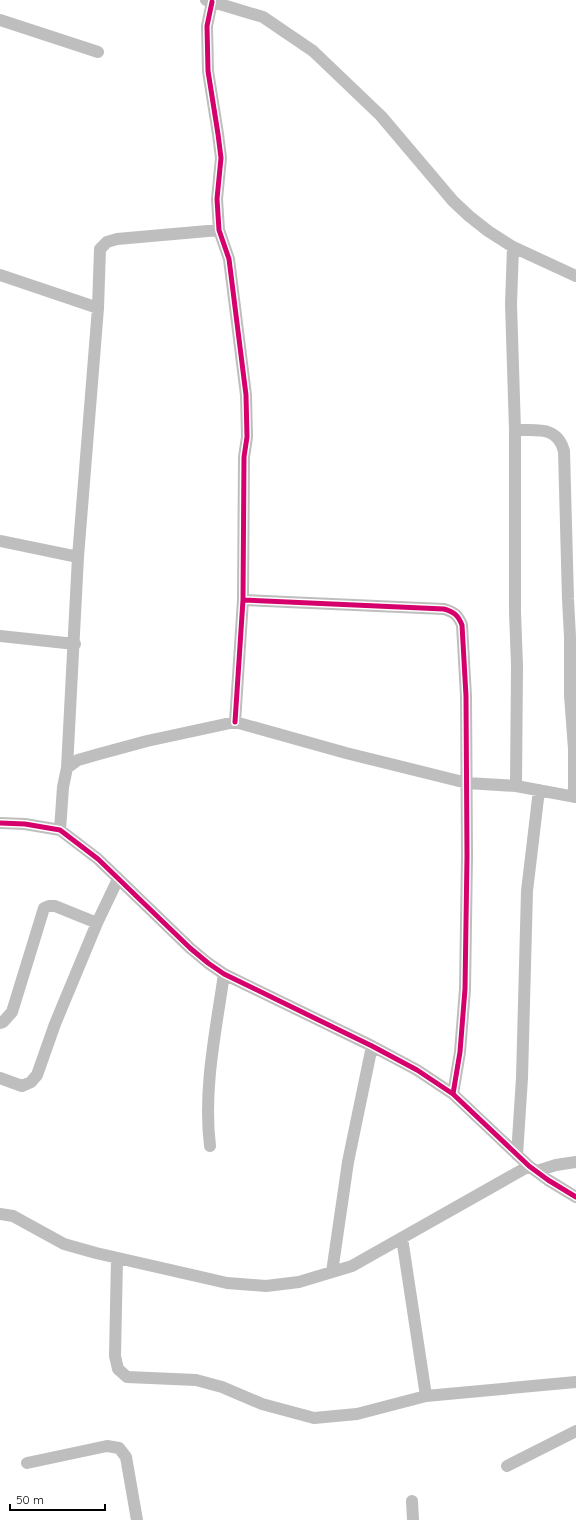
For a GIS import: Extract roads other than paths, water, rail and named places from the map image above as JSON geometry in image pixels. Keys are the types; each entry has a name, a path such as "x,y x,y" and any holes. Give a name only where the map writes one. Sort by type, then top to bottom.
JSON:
{"street":[{"path":"234,722 243,600 244,457 247,437 246,395 228,259 219,230 217,199 221,158 208,71 207,26 209,1 262,17 313,52 381,116 453,201 469,216 488,231 513,247 576,276"},
{"path":"0,20 98,52"},
{"path":"60,830 63,787 67,768 72,670 75,644 78,557 98,308 100,249 107,242 118,239 219,230"},
{"path":"513,247 511,304 515,430 515,612 517,666 516,786"},
{"path":"0,275 98,308"},
{"path":"67,768 78,760 147,740 234,722 467,783 516,786 575,797 574,749 570,695 570,637 564,451 562,442 551,432 515,430"},
{"path":"0,541 78,557"},
{"path":"243,600 444,609 459,616 462,626 466,696 467,856 465,989 460,1052 454,1094"},
{"path":"0,636 75,644"},
{"path":"517,1154 522,1078 527,891 539,790"},
{"path":"0,823 25,824 60,830 98,859 118,880 208,963 224,974 372,1046 417,1070 454,1094 533,1169 576,1197"},
{"path":"0,1078 22,1086 31,1082 37,1074 97,923 118,880"},
{"path":"0,1023 3,1022 12,1012 44,908 54,906 97,923"},
{"path":"210,1146 208,1129 209,1082 224,974"},
{"path":"332,1272 348,1162 372,1046"},
{"path":"0,1214 12,1216 64,1244 117,1258 227,1283 266,1286 299,1282 352,1266 533,1169 576,1162"},
{"path":"402,1238 426,1396"},
{"path":"117,1258 115,1356 118,1369 127,1377 196,1380 222,1387 262,1404 314,1418 357,1414 426,1396 576,1382"},
{"path":"506,1466 576,1431"},
{"path":"27,1463 107,1446 119,1448 126,1457 137,1520"},
{"path":"412,1501 413,1520"}]}
